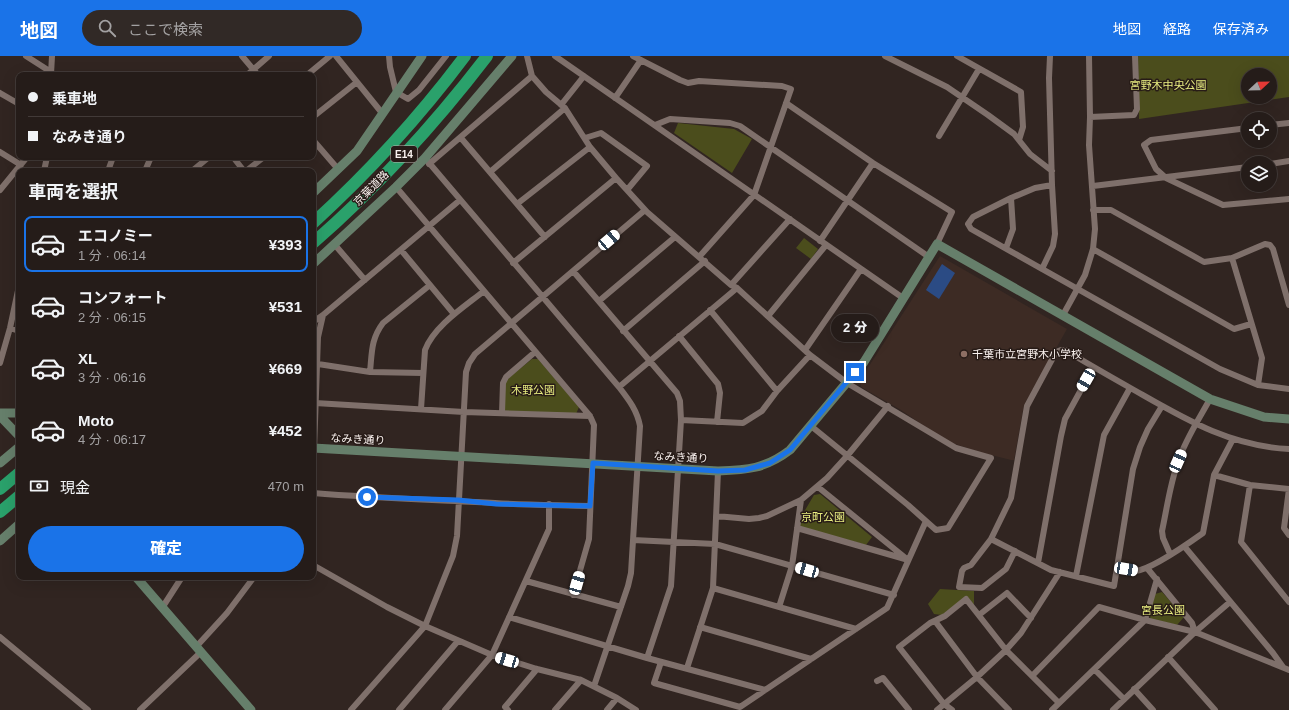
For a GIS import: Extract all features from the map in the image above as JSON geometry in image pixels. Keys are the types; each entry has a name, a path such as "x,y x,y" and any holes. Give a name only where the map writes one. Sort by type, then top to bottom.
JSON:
{"highway":[{"name":"京葉道路","path":"316,219 390,146 418,115 465,56"},
{"name":"京葉道路","path":"316,240 367,193 400,159 458,93 487,56"},
{"path":"0,489 16,476"},
{"path":"0,512 16,499"}],"street":[{"path":"26,56 49,72"},
{"path":"52,56 52,72"},
{"path":"242,56 256,72"},
{"path":"250,72 269,56"},
{"path":"311,72 330,56"},
{"path":"336,56 382,113"},
{"path":"389,56 391,73 396,92 408,99 420,90 446,56"},
{"path":"316,190 357,151 422,56"},
{"path":"427,161 512,56"},
{"path":"527,56 532,76 546,92 563,107 590,146 645,210 734,286 810,355 847,382 956,448 991,458 948,528 936,530 908,505 811,426"},
{"path":"555,56 903,298"},
{"path":"624,331 702,259 754,195 790,89 782,86 699,81 688,83 633,56"},
{"path":"885,56 947,88 988,115 1014,134 1030,154 1052,170"},
{"path":"957,56 1021,92 1023,127 1019,140"},
{"path":"1042,269 1053,246 1056,234 1052,185 1049,78 1050,56"},
{"path":"1063,315 1085,275 1093,249 1095,229 1089,145 1089,56"},
{"path":"1090,117 1134,115 1137,109 1135,56"},
{"path":"615,98 641,60"},
{"path":"939,136 979,69"},
{"path":"316,261 396,187 427,161 461,138 532,76"},
{"path":"490,172 563,107 584,76"},
{"path":"316,115 357,82"},
{"path":"0,92 16,102"},
{"path":"786,103 873,163 952,212 937,244 1210,399 1264,417 1289,419"},
{"path":"655,125 670,119 730,123 740,126 929,258"},
{"path":"1277,124 1289,122"},
{"path":"1241,129 1151,140 1144,145 1156,169 1166,178 1224,205 1289,199"},
{"path":"585,138 601,133 647,166 627,190"},
{"path":"461,138 545,237"},
{"path":"316,143 338,169"},
{"path":"517,204 590,146"},
{"path":"0,152 21,165"},
{"path":"18,168 25,160"},
{"path":"196,168 205,160"},
{"path":"236,160 242,168"},
{"path":"249,168 260,160"},
{"path":"427,161 619,387 633,406 638,417 640,426 631,573 594,686"},
{"path":"1277,163 1289,161"},
{"path":"820,241 873,163"},
{"path":"1092,186 1241,168"},
{"path":"0,190 16,171"},
{"path":"513,263 616,178"},
{"path":"1052,185 1035,188 1011,198 973,217 968,224 971,229 1220,369 1258,385 1289,389"},
{"path":"396,187 590,416 594,425 589,538 573,595"},
{"path":"1006,248 1012,236 1013,229 1011,198"},
{"path":"316,320 460,200"},
{"path":"351,710 424,626 453,556 457,536 466,372 469,363 475,354 645,210"},
{"path":"1093,210 1111,210 1204,262 1232,258 1265,244 1270,244 1273,248 1289,306"},
{"path":"619,387 710,310 734,286 790,220"},
{"path":"599,301 675,237"},
{"name":"なみき通り","path":"316,448 718,471 745,470 770,463 790,450 864,362 937,244"},
{"path":"335,245 365,280"},
{"path":"768,316 826,245"},
{"path":"1093,249 1234,329 1251,324"},
{"path":"401,250 454,314"},
{"path":"1232,258 1262,358 1258,385"},
{"path":"805,350 861,269"},
{"path":"573,271 677,393 680,400 681,420 671,586 647,658"},
{"path":"370,372 372,344 379,329 384,323 430,285"},
{"path":"421,409 422,373 425,350 428,342 454,314 484,291"},
{"path":"0,363 16,300"},
{"path":"710,310 777,391"},
{"path":"323,315 318,337 316,403 502,414 590,416"},
{"path":"10,328 16,330"},
{"path":"680,336 718,384 720,393 717,422"},
{"path":"1015,551 1006,569 982,588 959,587 962,571 964,568 971,565 992,539 1011,498 1027,406 1056,352 1061,350 1065,350 1094,368 1196,425 1215,433 1254,445 1277,449 1289,449"},
{"path":"502,414 503,383 506,377 535,352"},
{"path":"681,420 743,423 762,410 810,355"},
{"path":"318,364 370,372 422,373"},
{"path":"1038,563 1059,444 1065,419 1094,368"},
{"path":"1076,576 1104,435 1130,388"},
{"path":"1170,554 1163,538 1162,531 1172,481 1186,442 1210,399"},
{"path":"716,516 749,519 759,518 767,516 801,500 818,487 847,456 888,406"},
{"path":"992,539 1051,570 1114,586 1133,469 1148,429 1162,406"},
{"path":"0,413 16,413"},
{"path":"0,416 16,433"},
{"path":"1117,568 1135,571 1147,568 1203,533 1214,475 1233,439"},
{"path":"0,462 16,449"},
{"path":"686,668 712,588 718,471"},
{"path":"1214,475 1250,485 1289,489 1284,528 1289,535"},
{"path":"1250,485 1241,542 1289,602"},
{"path":"818,487 908,560"},
{"path":"316,492 354,496 458,500 496,504 590,506"},
{"path":"779,607 792,566 801,500"},
{"path":"445,710 492,656 549,529 550,504"},
{"path":"661,662 654,683 740,707 888,608 926,521"},
{"path":"0,541 16,527"},
{"path":"797,528 908,560"},
{"path":"633,540 715,544 894,596"},
{"path":"1184,546 1287,669"},
{"path":"316,567 424,626 492,656 580,680 617,698 636,710"},
{"path":"1147,568 1192,623 1195,632"},
{"path":"937,710 977,677 1006,650 1021,633 1060,572"},
{"path":"139,580 251,710"},
{"path":"162,608 180,580"},
{"path":"140,710 199,650 252,580"},
{"path":"1052,710 1145,620 1157,580"},
{"path":"526,581 620,607"},
{"path":"712,588 856,629"},
{"path":"979,615 1007,593 1030,618"},
{"path":"952,710 944,704 899,646 930,623 945,616 966,599 1006,650 1059,703"},
{"path":"1112,710 1195,632 1230,602"},
{"path":"1032,676 1099,606 1145,620 1195,632 1287,669"},
{"path":"509,617 661,662 765,690"},
{"path":"935,621 977,677 1009,710"},
{"path":"700,627 811,659"},
{"path":"0,637 88,710"},
{"path":"399,710 458,641"},
{"path":"1168,657 1215,710"},
{"path":"508,710 505,707 537,669"},
{"path":"1095,670 1124,699"},
{"path":"877,681 882,678 909,710"},
{"path":"556,710 580,680"},
{"path":"1134,689 1153,710"},
{"path":"607,710 617,698"}],"shaded area":[{"name":"千葉市立宮野木小学校","path":"940,256 1067,329 1024,405 1014,460 979,452 946,441 901,410 861,387 860,380"}],"green space":[{"name":"宮野木中央公園","path":"1138,56 1289,56 1289,97 1277,99 1277,68 1241,68 1241,104 1139,119"},
{"path":"678,123 734,129 752,139 732,173 674,133"},
{"path":"804,238 818,249 811,259 796,248"},
{"name":"木野公園","path":"532,359 538,359 579,407 576,414 506,412 504,408 505,381"},
{"name":"京町公園","path":"820,494 872,537 866,545 800,527 798,522 814,495"},
{"path":"940,589 974,591 974,605 967,596 942,615 934,614 928,604"},
{"name":"宮長公園","path":"1162,592 1184,617 1177,625 1151,619 1149,615 1155,594"}],"water":[{"path":"942,264 955,273 939,299 926,290"}],"place":[{"name":"千葉市立宮野木小学校","path":"964,354"}],"route":[{"path":"367,497 458,500 496,504 590,506 593,463 718,471 745,470 759,467 780,458 790,450 855,372"}]}
